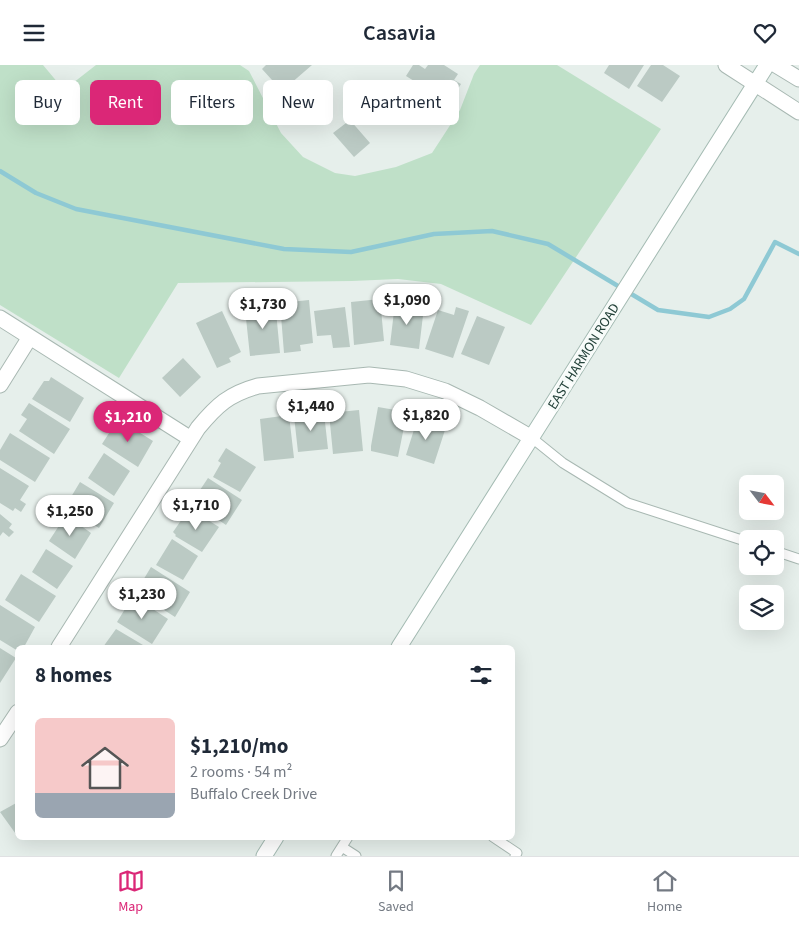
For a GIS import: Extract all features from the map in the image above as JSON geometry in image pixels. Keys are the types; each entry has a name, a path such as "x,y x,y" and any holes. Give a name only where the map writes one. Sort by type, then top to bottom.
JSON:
{"street":[{"path":"726,65 799,112"},
{"name":"EAST HARMON ROAD","path":"400,645 767,65"},
{"path":"776,65 799,79"},
{"path":"0,318 191,439"},
{"path":"0,385 30,337"},
{"path":"60,645 191,439 214,409 227,398 240,391 258,386 369,375 406,379 445,391 480,408 532,438"},
{"path":"0,739 15,716"},
{"path":"264,856 274,840"}],"lane":[{"path":"532,438 564,463 628,503 739,539"},
{"path":"784,554 799,559"},
{"path":"336,856 346,840"},
{"path":"498,840 517,853 515,856"},
{"path":"342,847 356,856"}],"green space":[{"path":"0,65 43,65 56,80 15,80 15,125 80,125 80,80 77,80 96,65 240,65 249,71 263,98 263,125 277,125 281,133 303,157 335,173 355,176 396,167 432,153 450,125 459,125 459,112 474,74 480,65 557,65 661,129 531,325 441,284 398,279 178,283 119,378 0,305"}],"building":[{"path":"266,65 312,65 295,80 272,80 262,69"},
{"path":"413,65 419,65 425,69 428,65 444,65 458,74 454,80 412,80 406,76"},
{"path":"609,65 644,65 629,89 604,73"},
{"path":"651,65 663,65 680,76 662,102 637,86"},
{"path":"343,125 354,125 370,143 354,157 333,133"},
{"path":"380,299 384,341 354,345 351,302"},
{"path":"309,300 313,343 300,345 301,351 284,353 280,303"},
{"path":"275,301 280,353 250,356 245,309 265,307 265,302"},
{"path":"395,303 424,307 419,349 390,345"},
{"path":"345,307 350,347 333,348 331,335 317,336 314,311"},
{"path":"456,307 469,311 453,358 425,349 438,310 454,315"},
{"path":"222,311 241,352 229,358 231,362 217,368 196,323"},
{"path":"477,316 505,327 489,365 461,354"},
{"path":"183,358 201,377 180,397 162,378"},
{"path":"51,377 84,398 70,422 32,399 44,381 49,381"},
{"path":"29,403 70,429 54,454 19,431 27,419 21,415"},
{"path":"378,407 407,412 398,457 371,451"},
{"path":"359,410 363,451 333,454 329,413"},
{"path":"324,413 328,449 298,452 294,416"},
{"path":"289,415 294,458 264,461 260,419"},
{"path":"418,417 434,421 433,424 445,430 434,464 406,455"},
{"path":"118,419 153,441 138,467 102,444"},
{"path":"10,433 50,458 35,482 0,460 0,450"},
{"path":"226,448 256,467 240,492 213,477 221,463 218,461"},
{"path":"104,453 130,471 114,496 88,478"},
{"path":"0,468 29,486 20,500 26,504 21,512 15,508 13,511 0,503"},
{"path":"208,478 242,500 226,525 192,502"},
{"path":"80,482 114,503 99,528 65,507"},
{"path":"192,510 219,527 202,552 175,536 173,532 182,519 185,521"},
{"path":"0,514 12,524 9,528 14,532 9,537 3,532 0,536"},
{"path":"66,515 91,533 75,559 49,541"},
{"path":"172,539 198,556 183,580 156,565"},
{"path":"46,549 73,566 57,589 32,572"},
{"path":"151,567 190,592 175,617 136,592"},
{"path":"21,574 56,596 39,622 5,600"},
{"path":"133,596 168,619 152,644 117,622"},
{"path":"0,605 35,627 25,645 15,645 15,649 0,640"},
{"path":"116,629 143,645 104,645"},
{"path":"0,648 15,657 15,660 0,683"},
{"path":"15,804 15,833 0,812"}],"waterway":[{"path":"0,171 36,193 76,209 284,249 351,252 434,234 492,231 548,244 658,310 709,317 730,309 744,299 775,242 799,254"}]}
